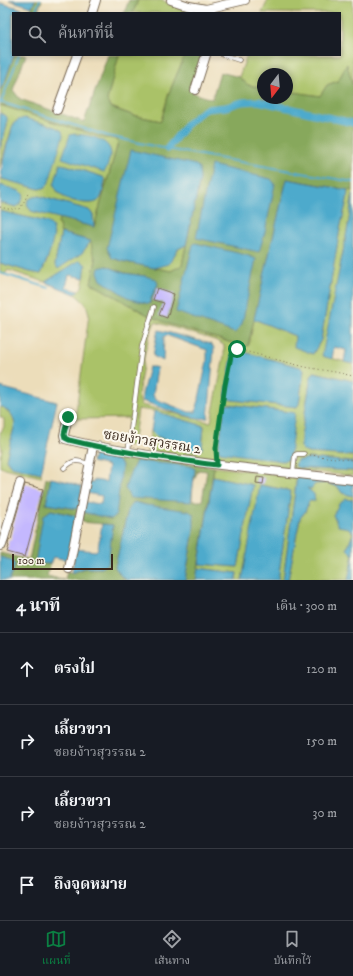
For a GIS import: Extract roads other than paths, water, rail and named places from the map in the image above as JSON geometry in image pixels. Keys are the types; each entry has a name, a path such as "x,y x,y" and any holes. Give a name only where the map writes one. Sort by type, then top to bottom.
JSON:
{"street":[{"path":"92,12 96,0"},
{"path":"170,0 189,6 206,9 219,9 230,2 245,0"},
{"path":"57,110 77,56"},
{"path":"195,90 206,56"},
{"name":"ซอยง้าวสุวรรณ 2","path":"68,417 64,434 65,438 93,446 217,465 353,480"},
{"path":"69,569 93,446"},
{"path":"0,546 2,545 20,483"}],"lane":[{"path":"226,56 239,60"},
{"path":"128,452 142,346 154,307"},
{"path":"293,473 295,455 304,454"},
{"path":"64,468 71,462 77,461 89,464"}],"water":[{"path":"9,0 35,0 32,7"},
{"path":"0,3 30,12 12,12 12,56 14,56 5,81 0,90"},
{"path":"0,113 7,117 7,126 0,149"},
{"path":"25,118 55,127 62,131 63,136 48,185 44,188 39,189 2,179 3,163 12,127 16,122"},
{"path":"74,134 97,138 107,144 111,154 104,172 62,158 70,135"},
{"path":"131,150 196,165 199,168 200,179 186,245 178,249 169,264 154,268 112,258 107,248"},
{"path":"60,164 103,177 105,180 100,199 91,203 81,202 67,199 61,195 54,185"},
{"path":"211,165 271,179 275,184 265,232 259,252 196,238"},
{"path":"287,179 348,190 321,340 313,354 294,347 295,336 254,319"},
{"path":"0,185 20,191 24,195 22,201 17,207 0,203"},
{"path":"353,194 353,364 344,362 346,350 334,347 332,359 322,356"},
{"path":"39,196 89,210 93,215 94,227 31,211 27,204 28,200"},
{"path":"0,211 47,222 52,225 52,243 41,274 0,263"},
{"path":"61,233 91,241 82,253 58,269 55,264"},
{"path":"195,243 246,255 256,259 242,324 235,333 176,312 193,245"},
{"path":"80,260 86,265 84,278 69,275 66,287 78,291 75,294 45,282"},
{"path":"107,266 124,273 156,279 158,284 149,304 130,299 101,280 98,272 99,268"},
{"path":"159,330 211,344 214,348 208,418 185,415 142,401 142,394 149,367 154,367 157,368 153,395 155,399 189,412 196,412 207,361 207,350 166,335 164,337 163,361 153,356"},
{"path":"236,350 300,367 304,370 299,404 297,407 225,398 232,356"},
{"path":"314,372 353,381 353,456 308,453 301,448 301,437 310,382"},
{"path":"0,387 57,402 41,473 11,466 6,459 15,424 12,415 3,407 0,407"},
{"path":"228,404 295,413 290,456 288,460 282,461 220,452 218,449 225,406"},
{"path":"154,411 204,426 202,449 187,451 179,445 156,436 151,431"},
{"path":"99,449 110,453 122,465 116,516 111,519 83,512 84,502 101,504 102,496 86,493 88,482 93,483 94,480 106,482 108,466 92,462 95,450"},
{"path":"308,458 353,462 353,471 299,468 295,466 297,460"},
{"path":"136,461 190,466 195,469 191,502 130,498 125,488"},
{"path":"213,476 253,485 238,567 199,564"},
{"path":"297,476 353,482 353,496 342,493 338,487 327,483 315,484 311,489 307,488 314,494 315,501 309,501 305,512 300,518 288,580 283,580"},
{"path":"51,478 82,487 79,509 46,504"},
{"path":"260,485 291,491 278,580 242,580"},
{"path":"346,499 353,500 353,533 349,528 338,526 333,515 339,504"},
{"path":"134,502 189,511 194,515 194,529 185,580 127,580 121,576 115,567 128,510"},
{"path":"51,510 76,516 67,560 53,557 50,564 35,563 43,516"},
{"path":"102,524 113,525 108,563 102,568 84,568 72,573 75,549 96,551 98,548"},
{"path":"353,533 353,555 347,549"},
{"path":"353,555 353,580 348,580"},
{"path":"0,557 11,560 15,565 9,580 0,580"},
{"path":"198,568 237,573 236,580 196,580"}],"waterway":[{"path":"35,12 40,0"},
{"path":"1,102 19,56"},
{"path":"167,149 187,124 206,109 226,107 242,102 258,101 353,123"},
{"path":"0,102 108,136 167,149 353,182"},
{"path":"0,273 49,288"}]}
